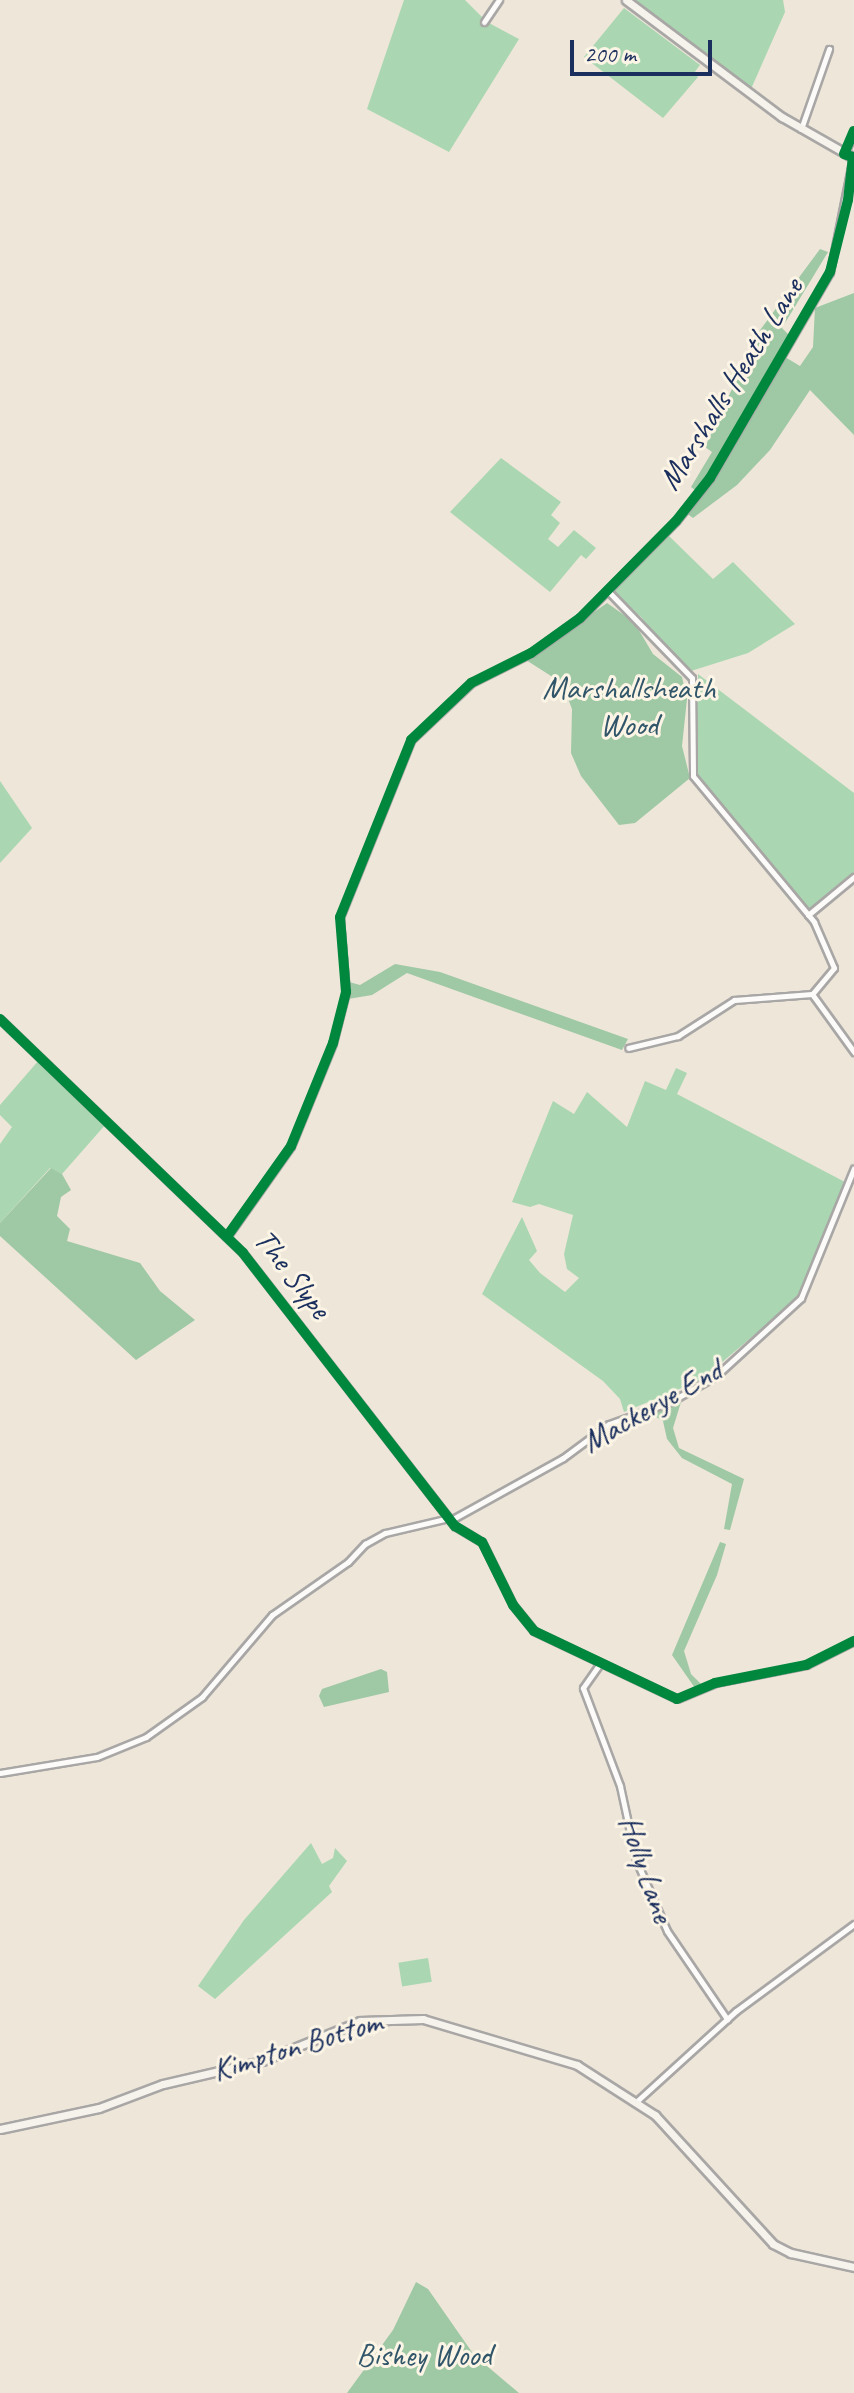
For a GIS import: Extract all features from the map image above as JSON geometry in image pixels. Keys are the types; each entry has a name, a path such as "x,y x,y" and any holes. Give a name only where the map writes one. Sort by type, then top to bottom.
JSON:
{"main road":[{"path":"626,0 800,130 854,158"},
{"name":"Kimpton Bottom","path":"0,2129 99,2108 163,2084 262,2061 344,2026 383,2017 423,2019 548,2053 637,2101 773,2244 791,2253 854,2267"}],"street":[{"path":"484,22 499,0"},
{"path":"800,130 829,49"},
{"path":"844,154 854,131"},
{"name":"Marshalls Heath Lane","path":"228,1235 291,1146 333,1043 346,992 340,917 411,740 471,683 550,641 608,591 676,521 736,438 830,272 854,158"},
{"path":"608,591 689,673 693,776 808,915 834,968 812,994 734,1000 678,1036 628,1048"},
{"path":"808,915 854,877"},
{"path":"812,994 854,1052"},
{"name":"The Slype","path":"0,1019 228,1235 457,1528"},
{"name":"Mackerye End","path":"441,1523 572,1452 609,1424 670,1402 716,1376 801,1298 854,1168"},
{"path":"0,1773 97,1757 146,1737 202,1697 272,1615 348,1562 365,1544 385,1533 441,1523 482,1542 513,1605 534,1631 599,1665 677,1699 715,1683 806,1665 854,1641"},
{"name":"Holly Lane","path":"599,1665 583,1688 620,1786 636,1860 667,1931 727,2019"},
{"path":"637,2101 727,2019 854,1924"}],"green space":[{"path":"404,0 465,0 487,22 519,39 449,152 367,109"},
{"path":"631,0 783,0 785,12 751,89"},
{"path":"624,8 700,65 694,73 698,77 663,118 584,57"},
{"path":"820,249 828,252 782,328 789,335 734,436 696,491 691,487 712,452 705,447 758,333"},
{"path":"854,293 854,435 810,390 770,450 737,485 693,518 686,513 718,472 785,357 800,366 813,347 815,308"},
{"path":"501,458 561,502 551,515 560,523 548,539 558,547 574,530 596,548 586,559 581,555 550,592 450,512"},
{"path":"669,536 713,579 733,562 795,624 748,653 691,671 668,654 641,617 611,593"},
{"name":"Marshallsheath Wood","path":"607,603 634,622 653,654 682,677 687,699 682,746 690,778 635,823 619,825 581,776 571,753 572,709 562,683 526,660"},
{"path":"698,674 854,793 854,874 811,908 805,908 695,771"},
{"path":"0,781 32,828 0,863"},
{"path":"395,964 440,972 628,1039 622,1050 407,973 372,995 348,999 349,982 360,985"},
{"path":"39,1060 106,1124 62,1174 50,1168 0,1223 0,1144 12,1127 0,1115 0,1105"},
{"path":"676,1068 687,1073 677,1094 845,1182 797,1299 701,1380 624,1412 620,1399 603,1381 482,1294 522,1217 537,1251 529,1260 540,1273 565,1292 579,1278 567,1269 564,1254 573,1215 539,1204 530,1207 512,1202 553,1101 574,1114 587,1092 627,1127 645,1081 666,1090"},
{"path":"51,1168 62,1174 71,1190 61,1197 57,1216 70,1229 67,1241 140,1263 160,1291 195,1320 136,1360 0,1236 0,1223"},
{"path":"681,1402 673,1428 679,1448 744,1479 730,1530 724,1529 732,1484 682,1458 667,1439 663,1421 649,1413"},
{"path":"720,1542 726,1544 717,1575 684,1651 691,1674 701,1684 695,1688 672,1655"},
{"path":"381,1669 387,1672 389,1692 324,1707 319,1696 322,1689"},
{"path":"311,1843 322,1864 333,1858 335,1848 347,1861 329,1886 332,1892 215,1999 198,1986 244,1920"},
{"path":"428,1958 432,1982 402,1986 398,1963"},
{"name":"Bishey Wood","path":"416,2282 428,2289 474,2355 519,2393 347,2393 393,2330"}],"cycle path":[{"path":"228,1235 291,1146 333,1043 346,992 340,917 411,740 471,683 531,653 580,618 676,521 710,478 830,272 848,200 853,157 844,154 854,131"},
{"path":"0,1019 243,1253 455,1526 482,1542 513,1605 534,1631 677,1699 715,1683 806,1665 854,1641"}]}
